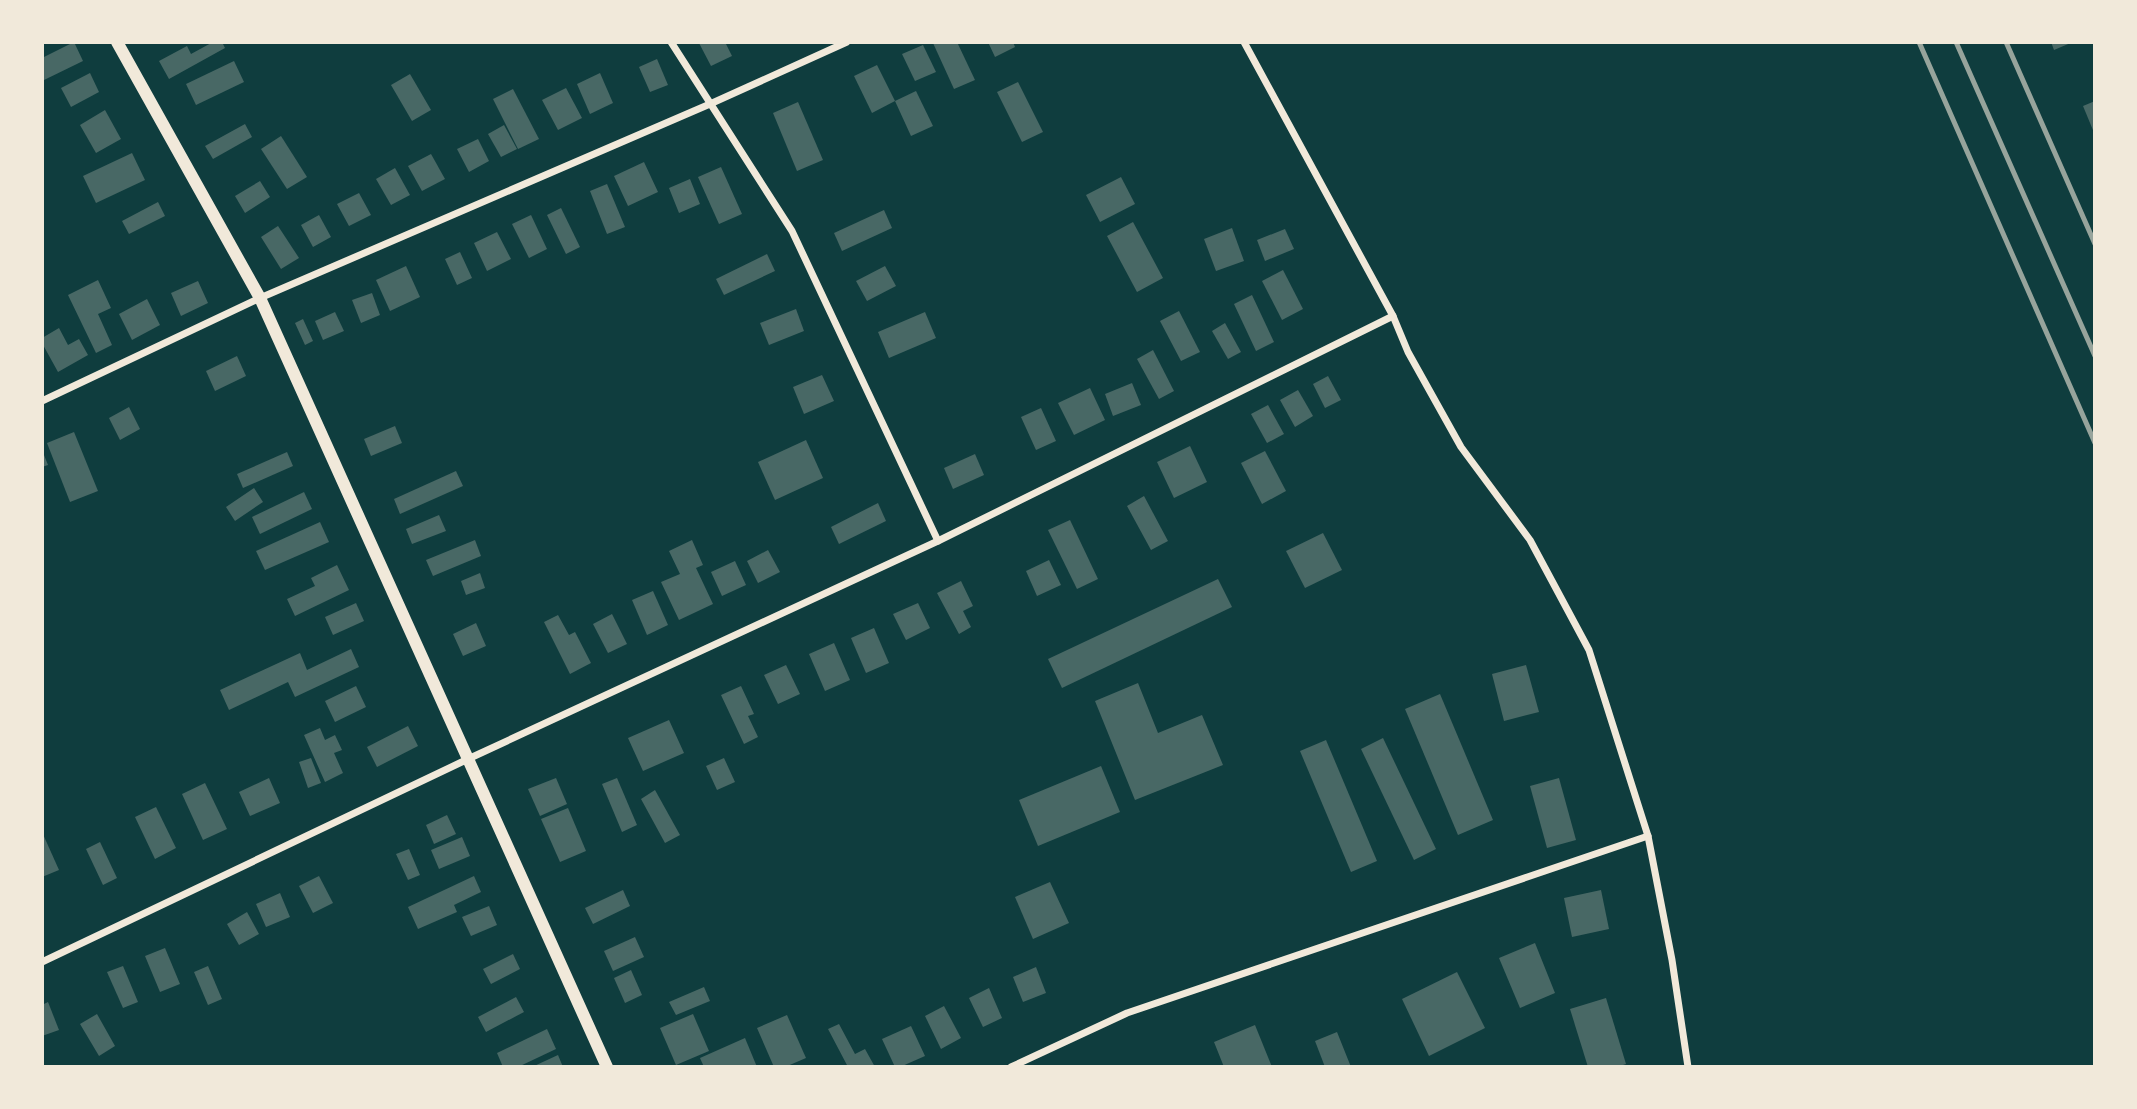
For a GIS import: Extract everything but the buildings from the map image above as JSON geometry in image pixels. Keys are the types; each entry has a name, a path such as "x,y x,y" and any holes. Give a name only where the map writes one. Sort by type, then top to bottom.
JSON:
{"street":[{"path":"117,42 260,298 607,1067"},
{"path":"671,42 792,232 938,541"},
{"path":"42,401 260,298 847,42"},
{"path":"1244,42 1461,447 1530,540 1589,650 1648,836 1672,960 1688,1067"},
{"path":"42,962 468,759 938,541 1393,316"},
{"path":"1012,1067 1127,1013 1648,836"}],"railway":[{"path":"1919,42 2095,443"},
{"path":"1956,42 2095,356"},
{"path":"2006,42 2095,244"}]}
